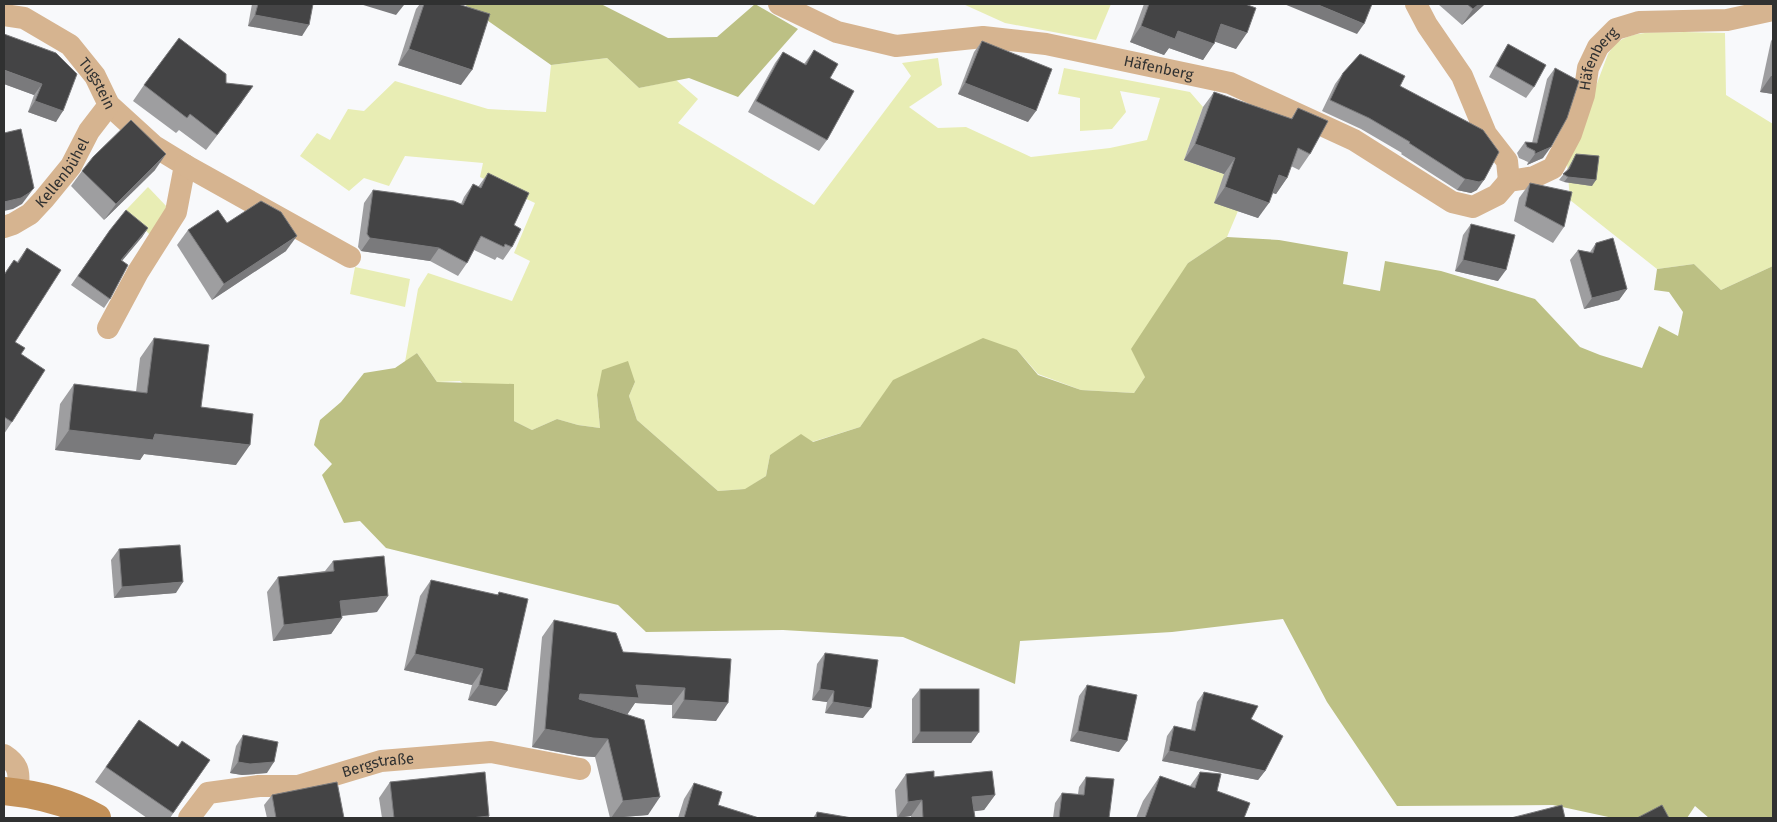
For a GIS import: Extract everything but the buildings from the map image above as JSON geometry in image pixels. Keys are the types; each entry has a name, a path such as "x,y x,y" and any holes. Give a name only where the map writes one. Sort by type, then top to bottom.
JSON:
{"main road":[{"path":"11,792 62,803 97,818"}],"street":[{"name":"Häfenberg","path":"779,4 837,32 896,46 983,37 1046,44 1230,83 1354,140 1452,202 1473,207 1497,194 1509,181 1534,177 1553,168 1571,134 1584,95 1588,68 1598,47 1616,29 1639,22 1727,20 1773,10"},
{"path":"1416,4 1426,25 1462,76 1486,132 1506,162 1509,181"},
{"name":"Tugstein","path":"4,15 24,18 70,45 96,76 109,105 154,146 350,257"},
{"name":"Kellenbühel","path":"4,227 30,214 44,199 71,166 89,130 109,105"},
{"path":"108,328 138,272 176,212 185,165"},
{"name":"Bergstraße","path":"189,818 208,793 259,786 298,786 380,761 491,752 580,769"},
{"path":"4,756 15,763 19,775 11,792"}],"green space":[{"path":"464,4 601,4 668,38 717,37 755,4 798,29 738,97 689,78 639,88 607,58 551,65"},
{"path":"963,4 1111,4 1096,40 1005,23"},
{"path":"1650,32 1725,33 1726,95 1773,124 1773,266 1721,290 1694,264 1657,269 1570,200 1567,163 1608,54 1617,43 1633,35"},
{"path":"607,58 639,88 676,80 698,99 678,123 814,205 911,76 902,63 938,58 942,85 909,107 938,128 966,127 1031,157 1110,148 1147,140 1160,98 1120,91 1126,112 1112,129 1080,131 1080,98 1058,94 1064,68 1190,92 1203,107 1184,160 1224,174 1238,211 1227,237 1188,263 1145,377 1134,393 1081,390 1038,374 1017,350 894,380 860,427 770,455 766,476 746,489 718,491 637,420 629,396 635,382 597,395 600,428 578,425 557,419 532,430 514,421 460,381 437,382 417,353 405,362 418,289 428,273 512,301 530,261 514,253 535,203 480,177 483,163 405,156 389,186 364,178 349,191 300,156 317,133 330,140 348,109 364,111 395,81 488,109 546,112 551,65"},
{"path":"148,187 168,208 150,235 126,210"},
{"path":"1227,237 1279,240 1348,252 1343,284 1380,291 1385,261 1441,271 1535,299 1580,347 1642,368 1659,326 1678,336 1683,312 1669,292 1654,290 1657,269 1694,264 1721,290 1773,266 1773,818 1709,818 1695,806 1687,818 1613,818 1553,805 1397,806 1327,702 1283,619 1172,632 1020,641 1015,684 903,637 783,630 646,632 618,605 386,548 360,521 344,523 322,475 332,464 314,445 320,420 341,402 364,373 395,368 417,353 437,382 514,384 514,421 532,430 557,419 578,425 600,428 597,395 602,370 628,361 635,382 629,396 637,420 718,491 745,489 766,476 770,455 801,434 813,442 860,427 893,380 983,338 1017,350 1038,375 1081,390 1134,393 1145,377 1131,349 1188,263"},
{"path":"355,267 410,279 405,307 350,294"}]}
